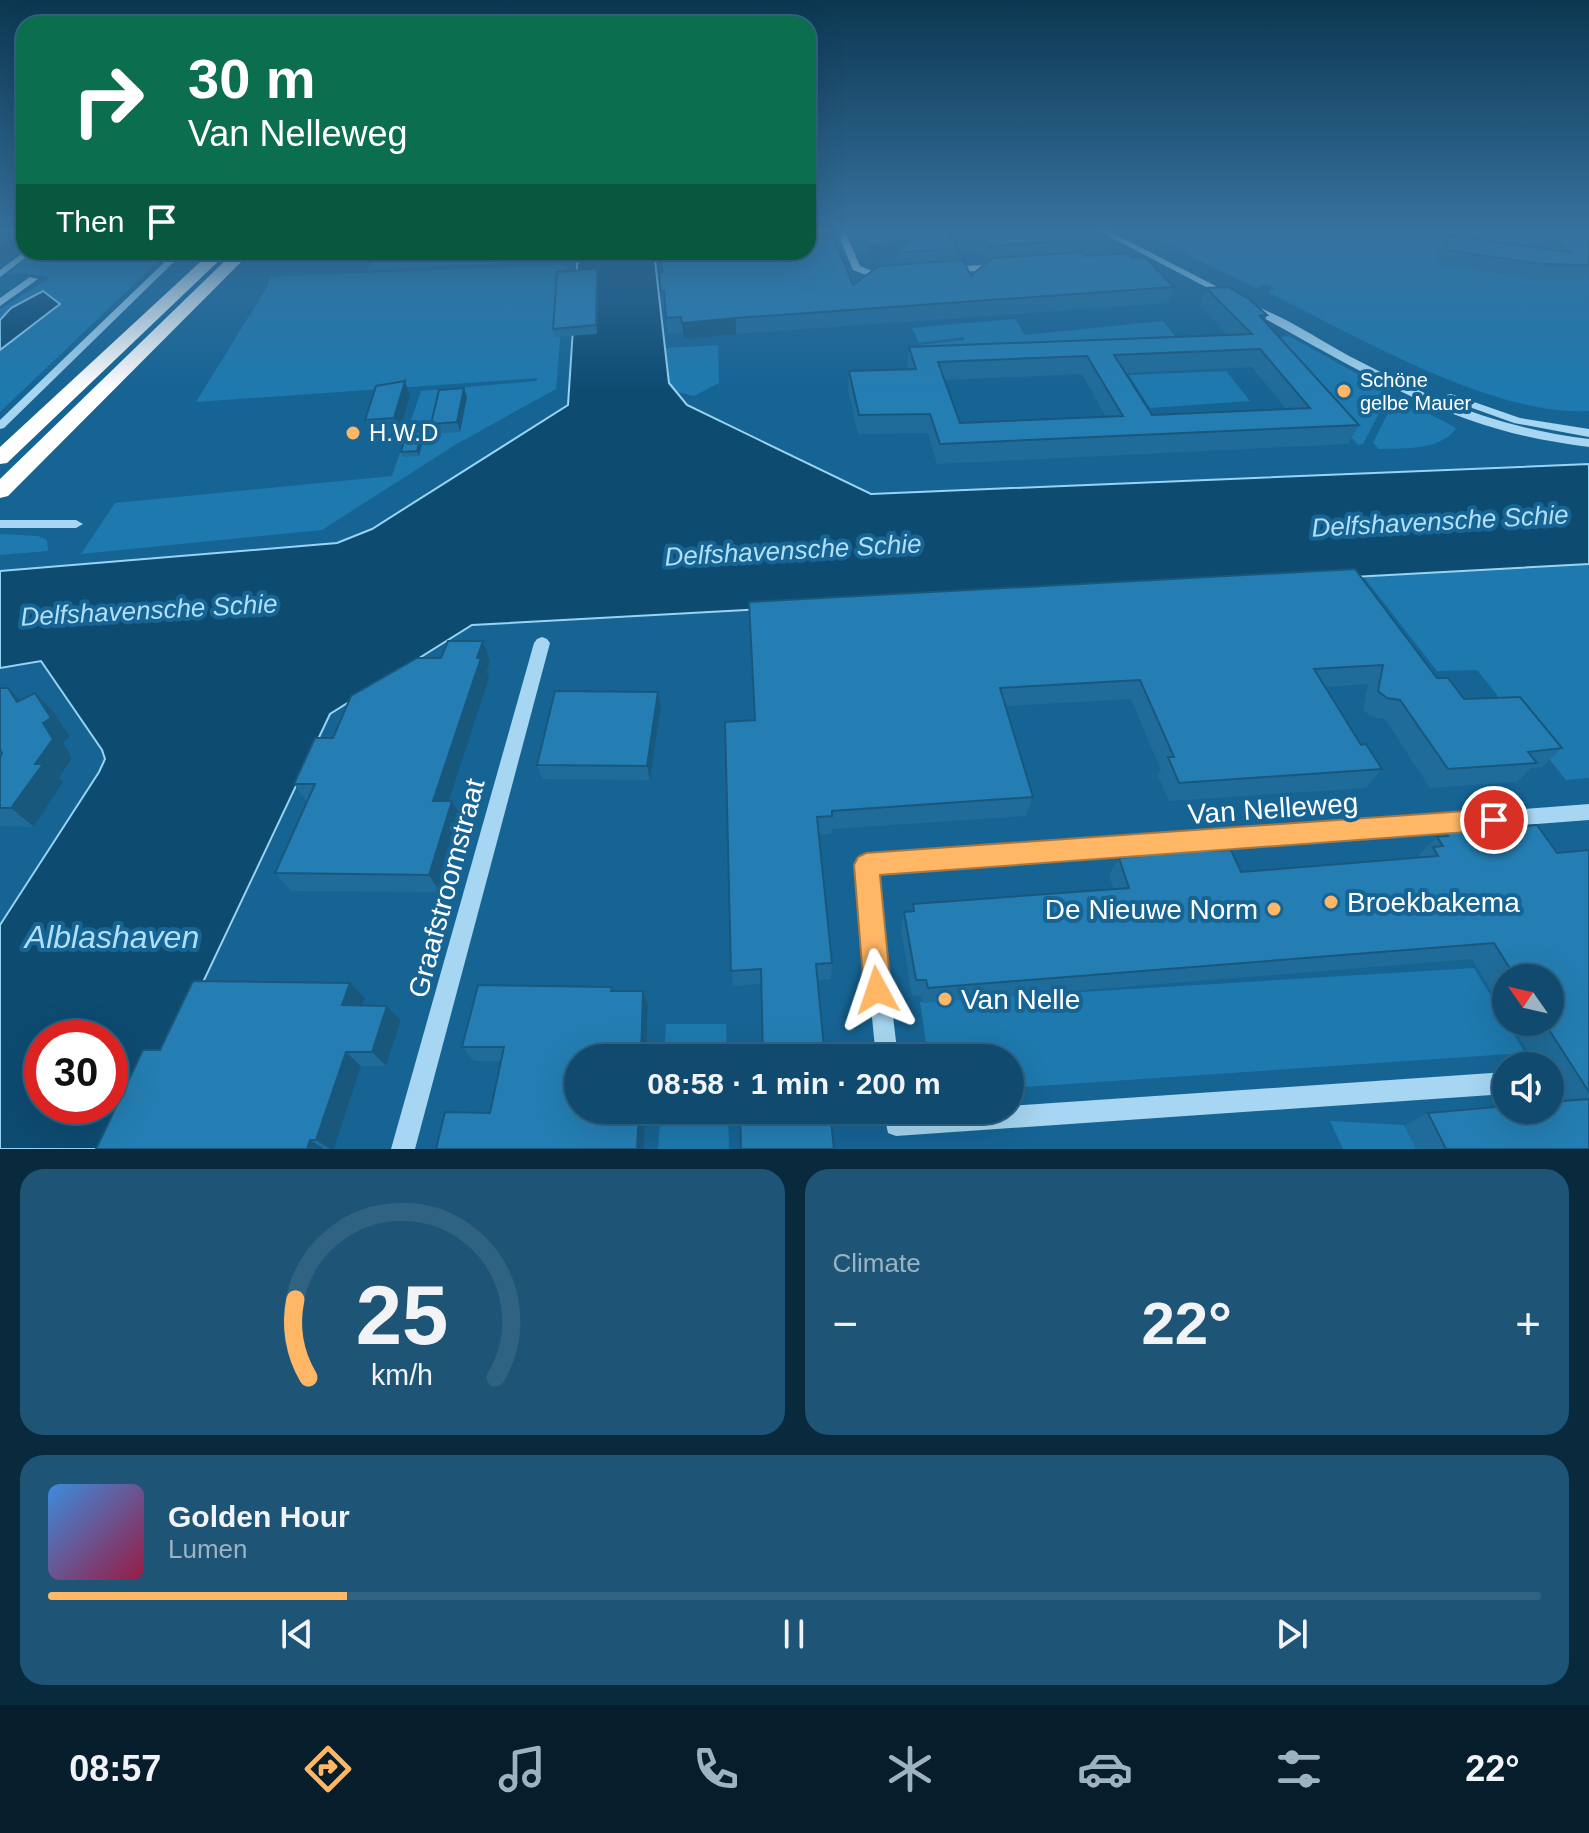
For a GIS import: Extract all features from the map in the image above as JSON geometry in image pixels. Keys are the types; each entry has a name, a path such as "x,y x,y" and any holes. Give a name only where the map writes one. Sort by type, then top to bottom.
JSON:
{"highway":[{"path":"161,306 181,283"},
{"path":"3,455 187,283"},
{"path":"0,491 212,283"}],"street":[{"path":"0,303 28,283"},
{"path":"0,418 139,283"},
{"path":"0,426 148,283"},
{"path":"1210,283 1418,393 1481,421 1519,434 1589,443"},
{"path":"1214,283 1237,294"},
{"path":"1251,301 1409,379 1488,412 1545,428 1589,433"},
{"path":"0,524 76,524"},
{"name":"Graafstroomstraat","path":"403,1149 542,643"},
{"name":"Van Nelleweg","path":"885,1044 866,865 1589,812"},
{"path":"1024,1116 1492,1084"}],"shaded area":[{"path":"42,283 136,283 0,412 0,350 60,304 11,308 0,320 0,309"},
{"path":"268,283 565,283 556,389 455,445 322,530 81,554 115,503 392,476 421,391 536,381 538,378 196,402"},
{"path":"1245,283 1589,283 1589,411 1550,409 1509,401 1467,387 1424,370 1267,292 1275,288 1267,284 1256,288"},
{"path":"1015,319 1025,335 1163,321 1183,347 1289,336 1390,392 1363,444 1358,445 1276,350 924,360 919,345 965,340 963,337 919,343 912,328"},
{"path":"718,345 719,383 694,396 673,391 669,383 665,348"},
{"path":"1226,371 1250,401 1150,408 1129,375"},
{"path":"1396,397 1456,429 1431,445 1379,449 1373,443"},
{"path":"0,534 38,536 47,540 48,551 0,555"},
{"path":"1589,564 1589,778 1566,780 1477,670 1437,671 1363,576"},
{"path":"1474,968 1492,998 1492,1036 1515,1036 1524,1052 1024,1087 1024,1044 926,1044 920,1002"},
{"path":"666,1024 726,1024 727,1044 665,1044"},
{"path":"1330,1121 1404,1125 1417,1149 1343,1149"},
{"path":"660,1124 728,1124 729,1149 658,1149"}],"water":[{"path":"576,283 658,283 669,383 687,405 871,494 1589,464 1589,564 472,625 330,714 124,1149 0,1149 0,925 105,759 102,750 41,661 0,668 0,571 337,543 372,529 568,405"},
{"path":"43,291 60,304 0,350 0,320 11,308"}],"building":[{"path":"556,283 597,283 596,325 553,329"},
{"path":"660,283 1170,283 1174,287 682,323 681,317 666,318 664,291 661,291"},
{"path":"1228,287 1249,299 1267,315 1260,316 1359,425 940,444 930,414 859,415 849,371 916,369 909,347 1252,334 1206,288","holes":["1260,349 1310,408 1152,415 1114,355","1087,356 1123,416 960,423 938,362"]},
{"path":"405,381 394,418 365,420 376,386"},
{"path":"464,388 457,422 431,424 439,390"},
{"path":"422,431 417,451 401,452 407,432"},
{"path":"1355,569 1437,678 1448,678 1464,699 1520,697 1562,748 1528,752 1537,763 1448,769 1400,700 1387,698 1378,691 1383,665 1314,669 1361,745 1366,744 1382,769 1179,783 1168,757 1174,757 1140,680 1000,688 1033,797 832,811 832,816 817,817 832,963 816,964 824,1044 763,1044 761,969 731,971 725,722 755,720 749,602"},
{"path":"448,641 483,641 477,658 481,658 433,801 452,801 429,875 275,873 315,784 294,784 315,738 333,738 351,696 417,658 441,658"},
{"path":"0,688 8,688 17,702 35,693 51,718 43,723 53,739 35,764 43,764 11,808 0,808"},
{"path":"555,691 658,692 647,766 537,765"},
{"name":"Van Nelle","path":"1537,825 1557,853 1589,850 1589,1092 1553,1036 1564,1036 1564,964 1507,964 1494,943 928,988 926,980 916,980 904,912 914,911 913,904 1129,888 1119,858 1140,856 1137,846 1205,841 1209,851 1231,850 1241,872 1438,856 1433,847 1443,846 1437,837 1448,836 1445,832"},
{"path":"193,981 350,983 342,1005 387,1006 372,1052 346,1052 316,1140 310,1140 307,1149 96,1149 108,1124 128,1124 128,1082 143,1050 160,1050"},
{"path":"478,985 612,987 611,991 643,991 641,1044 564,1044 564,1124 638,1124 637,1149 436,1149 445,1112 490,1113 504,1047 462,1047"},
{"path":"1589,1099 1589,1149 1446,1149 1428,1113 1492,1107 1492,1124 1564,1124 1564,1101"},
{"path":"740,1124 831,1124 834,1149 741,1149"}],"place":[{"name":"Schöne gelbe Mauer","path":"1344,391"},
{"name":"H.W.D","path":"353,433"},
{"name":"Broekbakema","path":"1331,902"},
{"name":"De Nieuwe Norm","path":"1274,909"},
{"name":"Van Nelle","path":"945,999"}],"route":[{"path":"877,990 866,865 1494,820"}],"water label":[{"name":"Delfshavensche Schie","path":"1440,521"},
{"name":"Delfshavensche Schie","path":"793,550"},
{"name":"Delfshavensche Schie","path":"149,610"},
{"name":"Alblashaven","path":"112,937"}]}
